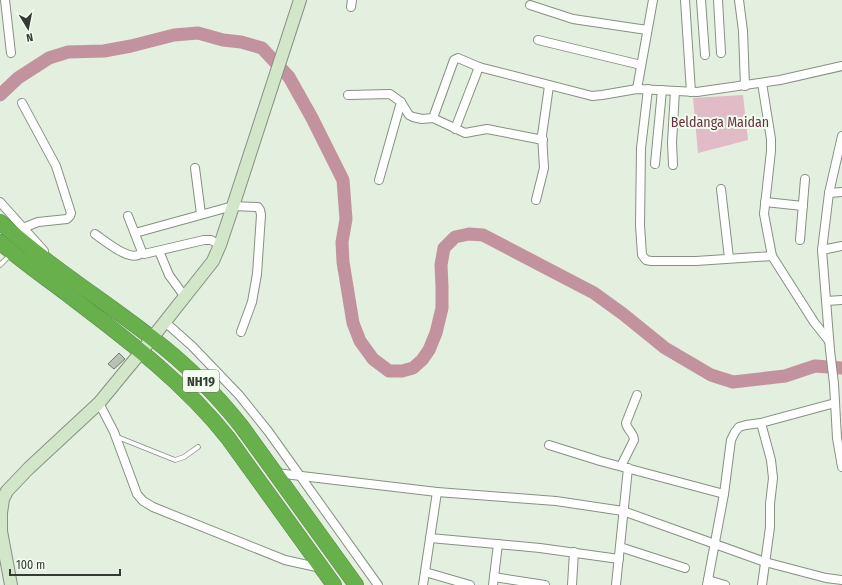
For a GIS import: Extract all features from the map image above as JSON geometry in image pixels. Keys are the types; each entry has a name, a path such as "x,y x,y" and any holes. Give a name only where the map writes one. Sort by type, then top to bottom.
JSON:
{"highway":[{"name":"NH19","path":"0,222 30,248 69,278 152,338 182,363 226,407 276,473 356,585"},
{"name":"NH19","path":"0,242 141,352 172,378 210,415 334,585"}],"street":[{"path":"5,0 11,53"},
{"path":"11,585 1,531 1,499 29,468 99,403 213,261 233,206 300,0"},
{"path":"637,89 653,0"},
{"path":"685,0 691,92"},
{"path":"701,0 705,55"},
{"path":"718,0 721,53"},
{"path":"739,0 743,31 745,86"},
{"path":"530,5 573,19 647,30"},
{"path":"538,40 641,65"},
{"path":"433,118 454,60 456,59 461,59 479,68 592,96 637,89 691,92 745,86 842,66"},
{"path":"455,129 479,68"},
{"path":"762,83 771,139 764,214 772,256 829,346"},
{"path":"536,200 544,168 543,124 549,86"},
{"path":"648,89 641,148 640,225 642,255 646,260 651,261 696,261 772,256"},
{"path":"655,164 662,90"},
{"path":"673,165 672,142 675,91"},
{"path":"348,95 390,94 401,102 409,115 413,117 422,119 433,118 455,129 468,133 480,130 492,130 543,140"},
{"path":"379,180 401,102"},
{"path":"22,103 54,161 71,212 67,219 38,222 23,228"},
{"path":"842,136 829,193 822,250 829,346 834,384 837,438 842,467"},
{"path":"195,168 201,214"},
{"path":"800,240 805,179"},
{"path":"721,189 729,258"},
{"path":"829,193 842,192"},
{"path":"0,202 69,278"},
{"path":"765,202 803,206"},
{"path":"135,233 233,206 258,208 261,215 257,274 252,302 241,332"},
{"path":"128,216 142,252"},
{"path":"95,234 127,255 136,256 140,255 142,252"},
{"path":"142,252 144,254 204,240 211,240 220,245"},
{"path":"822,250 842,246"},
{"path":"159,251 169,275 185,297"},
{"path":"826,301 842,300"},
{"path":"165,322 192,346 239,396 268,431 378,585"},
{"path":"616,585 623,511 625,467 634,440 634,436 627,427 626,423 637,395"},
{"path":"99,403 115,435 137,494 143,501 153,507 285,560 322,568"},
{"path":"725,585 708,582 724,494 731,440 735,432 739,428 746,425 761,423 834,403"},
{"path":"761,423 771,460 773,478 770,504 770,527 762,585"},
{"path":"549,445 724,494"},
{"path":"276,473 437,492 556,501 623,511 825,582 842,580"},
{"path":"423,585 437,492"},
{"path":"430,538 574,552 619,559"},
{"path":"498,544 493,581 545,585"},
{"path":"620,547 685,568"},
{"path":"572,585 574,552"},
{"path":"425,572 470,585"}],"lane":[{"path":"0,265 13,252"},
{"path":"115,435 175,460 184,457 198,447"}],"green space":[{"name":"Beldanga Maidan","path":"743,95 748,140 698,153 693,98"}],"building":[{"path":"119,353 125,359 114,369 108,364"}],"waterway":[{"path":"0,95 18,78 49,58 68,52 104,51 174,35 198,33 262,48 289,77 312,118 343,180 346,219 342,242 343,262 353,323 360,341 373,359 389,371 402,371 413,368 422,360 429,350 436,333 442,308 441,265 444,248 455,237 469,234 483,235 594,293 665,348 711,375 733,382 785,376 815,366 842,368"}]}
